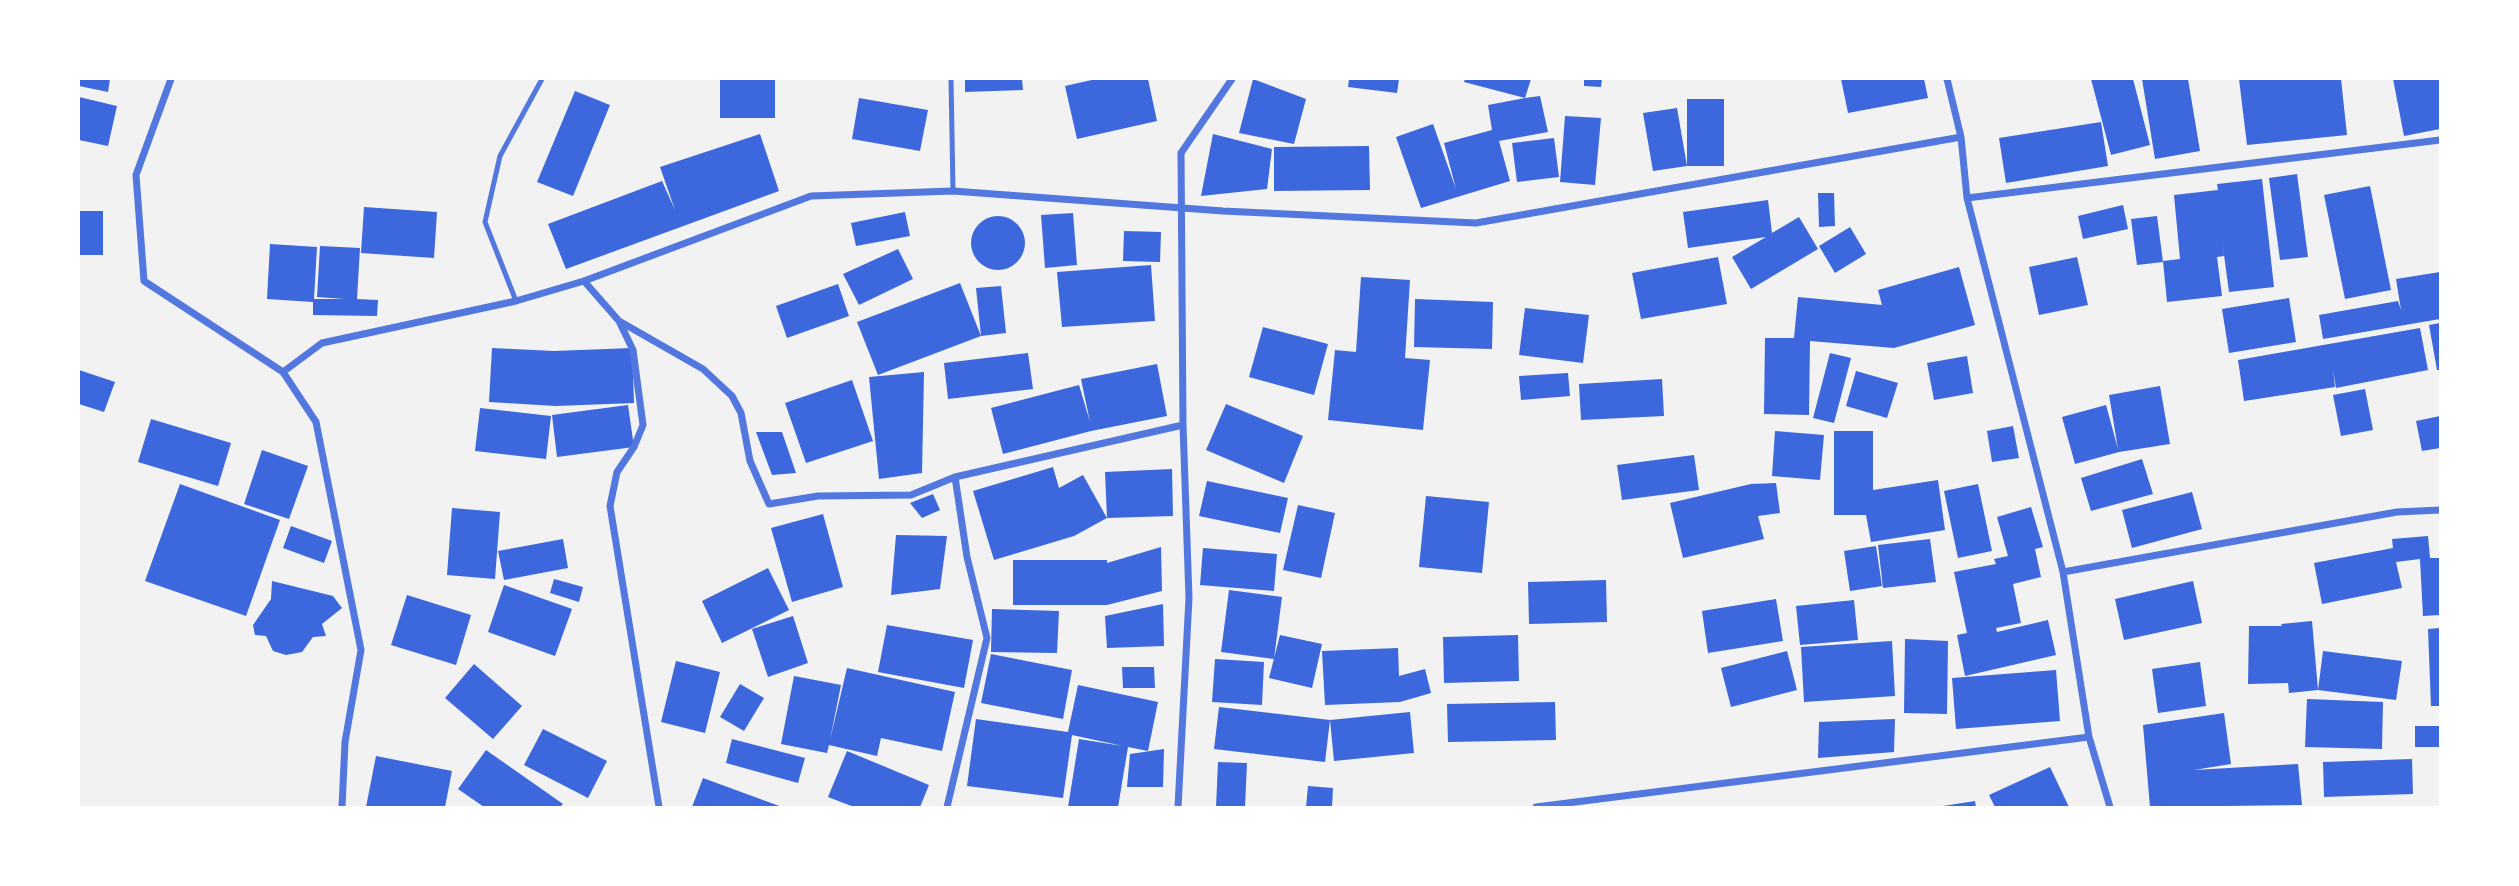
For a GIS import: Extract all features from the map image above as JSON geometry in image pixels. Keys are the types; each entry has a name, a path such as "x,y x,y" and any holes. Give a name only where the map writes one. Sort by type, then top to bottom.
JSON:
{"street":[{"path":"171,79 136,175 144,281 283,372 316,422 361,650 345,742 342,807"},
{"path":"1178,807 1189,598 1183,425 1181,153 1232,79"},
{"path":"1947,79 1961,137 1967,198 2063,572 2089,737 2110,807"},
{"path":"283,372 322,343 516,301 584,281 811,196 953,191 1181,208 1476,223 1961,137"},
{"path":"1967,198 2440,140"},
{"path":"584,281 619,321 633,350 643,425 617,472 610,506 659,807"},
{"path":"619,321 702,369 732,396 741,413 750,461 769,504 818,496 911,495 955,477 1183,425"},
{"path":"947,807 987,638 967,557 955,477"},
{"path":"2063,572 2397,512 2440,510"},
{"path":"1536,807 2089,737"}],"lane":[{"path":"516,301 485,222 500,156 542,79"},
{"path":"951,79 953,191"}],"building":[{"path":"79,79 110,79 108,92 79,86"},
{"path":"720,79 775,79 775,118 720,118"},
{"path":"965,79 1022,79 1023,90 965,92"},
{"path":"1096,79 1148,79 1157,121 1077,139 1065,86"},
{"path":"1253,79 1306,99 1294,144 1239,133"},
{"path":"1349,79 1399,79 1397,93 1348,87"},
{"path":"1465,79 1531,79 1525,98 1464,82"},
{"path":"1584,79 1602,79 1601,87 1584,86"},
{"path":"1841,79 1924,79 1928,98 1848,113"},
{"path":"2091,79 2133,79 2150,145 2111,155"},
{"path":"2142,79 2188,79 2200,151 2155,159"},
{"path":"2239,79 2341,79 2347,135 2247,145"},
{"path":"2393,79 2440,79 2440,129 2404,136"},
{"path":"575,91 610,105 573,196 537,182"},
{"path":"1540,96 1548,132 1499,141 1510,181 1421,208 1396,137 1433,124 1456,189 1444,143 1492,130 1488,105"},
{"path":"79,97 117,106 108,146 79,140"},
{"path":"859,98 928,110 920,151 852,139"},
{"path":"1687,99 1724,99 1724,166 1687,166"},
{"path":"1677,108 1687,166 1653,171 1643,113"},
{"path":"1565,116 1601,118 1595,185 1560,182"},
{"path":"2101,122 2108,166 2006,183 1999,138"},
{"path":"760,134 779,191 566,269 548,224 662,181 675,210 660,167"},
{"path":"1213,134 1272,149 1267,189 1201,196"},
{"path":"1554,138 1559,177 1517,182 1512,143"},
{"path":"1369,146 1370,190 1274,191 1274,147"},
{"path":"2297,174 2308,257 2280,260 2269,178"},
{"path":"2262,179 2274,287 2229,292 2222,240 2224,256 2217,257 2222,296 2167,302 2163,261 2180,259 2174,195 2218,190 2217,184"},
{"path":"2370,186 2391,290 2345,299 2324,195"},
{"path":"1818,193 1834,193 1835,226 1819,227"},
{"path":"1768,200 1772,233 1799,217 1818,249 1751,289 1732,257 1766,237 1688,248 1683,212"},
{"path":"2123,205 2128,229 2083,239 2078,216"},
{"path":"364,207 437,212 434,258 361,253"},
{"path":"79,211 103,211 103,255 79,255"},
{"path":"905,212 910,236 856,246 851,223"},
{"path":"1073,213 1077,265 1045,268 1041,215"},
{"path":"998,216 1017,224 1025,243 1017,262 998,270 979,262 971,243 979,224"},
{"path":"2157,216 2163,262 2137,265 2131,219"},
{"path":"1850,227 1866,254 1835,273 1819,246"},
{"path":"1124,231 1161,232 1160,262 1123,261"},
{"path":"270,244 317,247 314,299 344,299 317,297 320,246 360,248 357,299 378,300 377,316 313,315 313,302 267,299"},
{"path":"898,249 913,279 859,305 843,274"},
{"path":"1718,257 1727,304 1641,319 1632,273"},
{"path":"2077,257 2088,305 2039,315 2029,267"},
{"path":"1151,265 1155,321 1062,327 1057,272"},
{"path":"1959,267 1975,325 1894,348 1810,341 1809,415 1764,414 1765,338 1794,338 1798,297 1882,305 1878,290"},
{"path":"2440,272 2440,319 2323,339 2319,315 2398,301 2401,310 2396,279"},
{"path":"1361,277 1410,280 1405,358 1430,360 1423,430 1328,420 1335,350 1356,352"},
{"path":"960,283 981,336 878,375 857,322"},
{"path":"838,284 849,316 787,338 776,306"},
{"path":"1001,286 1006,333 981,336 976,288"},
{"path":"2289,298 2296,342 2229,353 2222,309"},
{"path":"1415,299 1493,302 1492,349 1414,347"},
{"path":"1525,308 1589,315 1583,363 1519,355"},
{"path":"2440,323 2440,370 2437,370 2429,325"},
{"path":"1263,327 1328,344 1314,395 1249,377"},
{"path":"2420,328 2428,370 2336,388 2333,370 2335,387 2244,401 2238,360"},
{"path":"492,348 554,351 632,348 634,403 556,406 489,402"},
{"path":"1028,353 1033,389 948,399 944,363"},
{"path":"1830,353 1851,358 1834,423 1813,418"},
{"path":"1967,356 1973,393 1934,400 1927,363"},
{"path":"1157,364 1167,416 1091,431 1003,454 991,408 1079,385 1090,422 1081,379"},
{"path":"79,370 115,382 104,412 79,404"},
{"path":"1856,371 1898,383 1887,418 1846,406"},
{"path":"924,372 922,473 879,479 869,377"},
{"path":"1568,373 1570,396 1521,400 1519,376"},
{"path":"1662,379 1664,416 1581,420 1579,384"},
{"path":"852,380 873,441 806,463 785,403"},
{"path":"2160,386 2170,444 2119,452 2075,464 2062,417 2106,405 2118,449 2109,395"},
{"path":"2365,389 2373,430 2341,436 2333,395"},
{"path":"1226,404 1303,436 1284,483 1206,450"},
{"path":"628,405 634,447 557,457 552,415"},
{"path":"480,408 551,416 546,459 475,451"},
{"path":"2440,416 2440,448 2422,451 2416,421"},
{"path":"151,419 231,443 218,486 138,462"},
{"path":"2013,426 2019,458 1992,462 1987,431"},
{"path":"1775,431 1824,435 1820,480 1772,476"},
{"path":"1834,431 1873,431 1873,490 1938,480 1945,530 1871,542 1866,515 1834,515"},
{"path":"756,432 782,432 796,473 772,475"},
{"path":"262,450 308,466 289,519 244,504"},
{"path":"1694,455 1699,490 1622,500 1617,465"},
{"path":"2142,459 2153,494 2091,511 2081,478"},
{"path":"1053,467 1059,488 1083,475 1107,518 1074,536 994,560 973,491"},
{"path":"1172,469 1173,516 1107,518 1105,472"},
{"path":"1207,481 1288,498 1280,533 1199,516"},
{"path":"1776,483 1780,513 1758,516 1764,539 1683,558 1670,503 1751,484"},
{"path":"180,484 280,520 246,616 145,581"},
{"path":"1978,484 1992,551 1958,558 1944,491"},
{"path":"2192,492 2202,529 2132,548 2122,510"},
{"path":"933,494 940,510 922,518 910,503"},
{"path":"1426,496 1489,502 1482,573 1419,567"},
{"path":"1298,505 1335,513 1321,578 1283,570"},
{"path":"2031,507 2043,547 2035,549 2041,577 2013,584 2021,623 1996,628 1997,632 2048,620 2056,655 1965,676 1957,635 1967,633 1954,572 1996,564 1994,559 2008,556 1997,517"},
{"path":"452,508 500,512 495,579 447,575"},
{"path":"823,514 843,587 792,602 771,528"},
{"path":"291,526 332,541 324,563 283,548"},
{"path":"896,535 947,536 940,589 891,595"},
{"path":"2428,536 2430,558 2440,558 2440,615 2423,616 2420,559 2396,562 2402,588 2322,604 2314,563 2393,548 2392,539"},
{"path":"563,539 568,568 504,580 498,551"},
{"path":"1930,539 1936,582 1883,588 1878,545"},
{"path":"1876,546 1882,586 1850,591 1844,551"},
{"path":"1161,547 1162,591 1107,605 1013,605 1013,560 1107,560 1107,563"},
{"path":"1203,548 1277,554 1274,591 1200,585"},
{"path":"768,568 789,610 722,643 702,601"},
{"path":"554,579 583,587 579,602 550,593"},
{"path":"1606,580 1607,622 1529,624 1528,582"},
{"path":"272,581 333,596 342,608 322,624 326,636 313,637 302,652 286,655 273,651 266,636 255,635 253,625 271,599"},
{"path":"2193,581 2202,623 2124,640 2115,599"},
{"path":"504,585 572,609 555,656 488,632"},
{"path":"1229,590 1282,597 1274,659 1221,652"},
{"path":"407,595 471,615 456,665 391,645"},
{"path":"1776,599 1783,641 1708,653 1702,611"},
{"path":"1854,600 1858,640 1800,645 1796,606"},
{"path":"1163,604 1164,646 1107,648 1105,616"},
{"path":"992,609 1059,611 1057,653 991,652"},
{"path":"793,616 808,663 768,677 752,629"},
{"path":"2312,621 2318,690 2289,693 2288,683 2248,684 2249,626 2282,626 2281,624"},
{"path":"887,625 973,640 964,688 878,672"},
{"path":"2440,628 2440,706 2431,706 2428,629"},
{"path":"1280,635 1322,644 1312,688 1269,678"},
{"path":"1518,635 1519,681 1444,683 1443,637"},
{"path":"1905,639 1948,641 1947,714 1904,713"},
{"path":"1892,641 1895,696 1804,702 1801,647"},
{"path":"1398,648 1399,676 1425,669 1431,693 1400,702 1325,705 1322,651"},
{"path":"1787,651 1797,690 1731,707 1721,668"},
{"path":"2323,651 2402,661 2396,700 2318,690"},
{"path":"991,654 1072,670 1063,719 981,703"},
{"path":"1215,659 1264,662 1262,705 1212,702"},
{"path":"676,661 720,672 705,733 661,722"},
{"path":"2200,662 2206,706 2158,713 2152,669"},
{"path":"474,664 522,706 493,739 445,698"},
{"path":"1122,667 1154,667 1155,688 1123,688"},
{"path":"847,668 955,692 942,751 881,738 877,756 829,745 827,753 781,744 794,676 841,685 830,740"},
{"path":"2056,670 2060,721 1956,729 1952,678"},
{"path":"740,684 764,698 744,731 720,717"},
{"path":"1078,685 1158,702 1148,751 1128,747 1118,807 1068,807 1079,739 1123,746 1072,735 1063,798 967,786 976,719 1068,732"},
{"path":"2307,699 2383,702 2382,749 2305,747"},
{"path":"1555,702 1556,740 1448,742 1447,704"},
{"path":"1219,707 1330,720 1325,762 1214,749"},
{"path":"1410,712 1414,753 1334,761 1330,720"},
{"path":"2224,713 2231,764 2194,770 2298,764 2302,805 2150,807 2143,725"},
{"path":"1895,719 1894,752 1818,758 1819,722"},
{"path":"2415,726 2440,726 2440,747 2415,747"},
{"path":"543,729 607,761 588,798 524,765"},
{"path":"732,739 805,758 798,783 726,763"},
{"path":"1164,749 1163,787 1127,787 1130,754"},
{"path":"486,750 563,804 560,807 484,807 458,789"},
{"path":"847,751 929,785 920,807 854,807 828,797"},
{"path":"376,756 452,771 445,807 366,807"},
{"path":"2412,759 2413,794 2324,797 2323,762"},
{"path":"1218,762 1247,763 1245,807 1216,807"},
{"path":"2050,767 2069,807 1995,807 1989,795"},
{"path":"703,778 782,807 692,807"},
{"path":"1308,786 1333,788 1332,807 1306,807"},
{"path":"1975,801 1976,807 1943,807 1943,806"}]}
